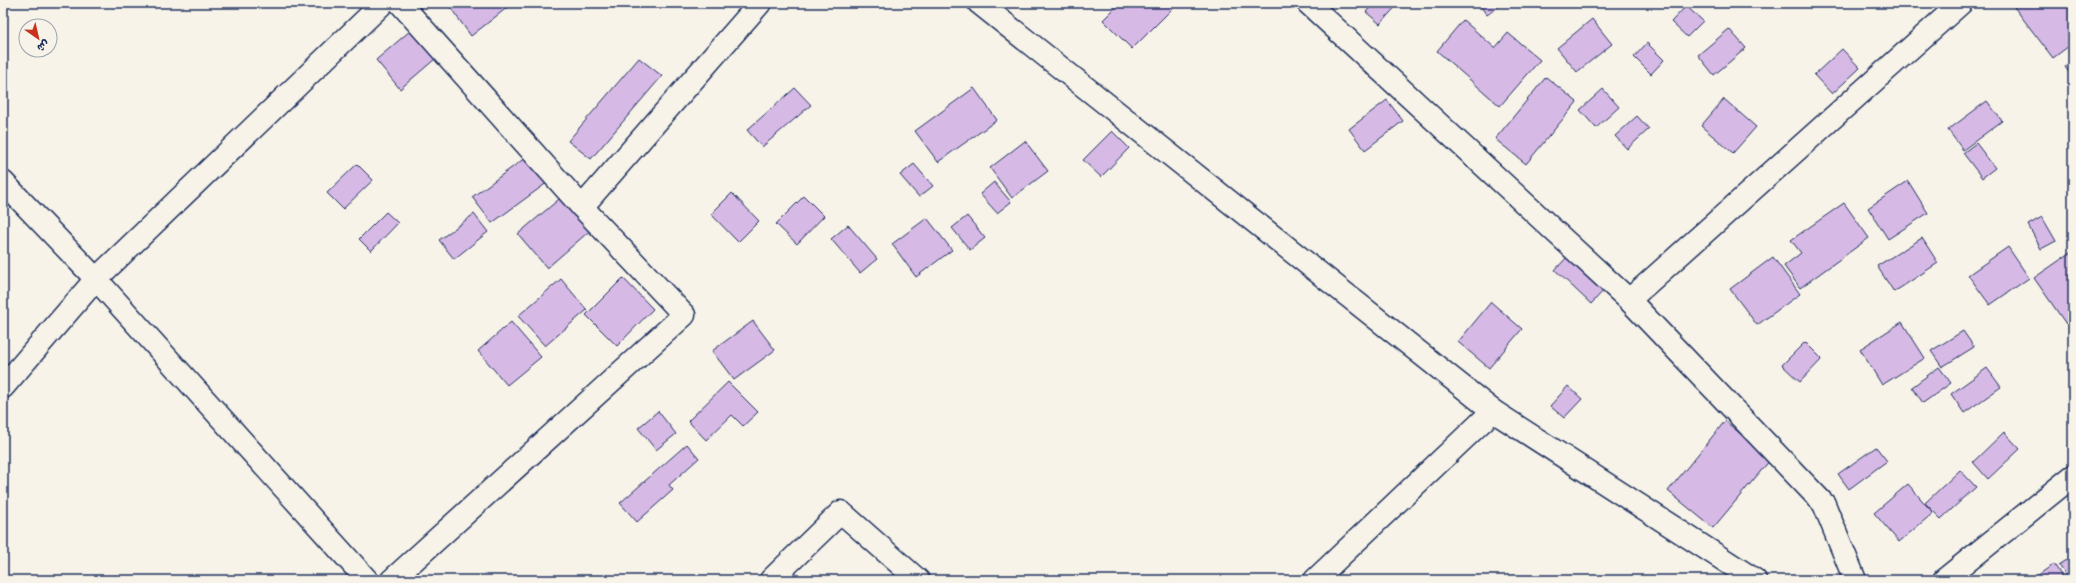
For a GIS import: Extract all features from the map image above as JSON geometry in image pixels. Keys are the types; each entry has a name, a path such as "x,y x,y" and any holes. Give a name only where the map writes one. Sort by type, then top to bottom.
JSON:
{"street":[{"path":"3,386 96,279 383,3"},
{"path":"392,580 684,315 582,207 400,3"},
{"path":"582,207 760,3"},
{"path":"979,3 1493,412 1755,580"},
{"path":"1308,3 1629,300 1824,504 1855,580"},
{"path":"1629,300 1961,3"},
{"path":"3,182 96,279 367,580"},
{"path":"1315,580 1493,412"},
{"path":"1944,580 2073,476"},
{"path":"771,580 841,512 918,580"}],"building":[{"path":"447,3 513,3 471,36"},
{"path":"1120,3 1178,3 1132,49 1103,20"},
{"path":"1374,3 1399,3 1380,24 1366,12"},
{"path":"1478,3 1503,3 1487,15"},
{"path":"2019,3 2070,3 2067,5 2073,13 2073,43 2053,58 2014,7"},
{"path":"1686,6 1703,21 1687,37 1671,22"},
{"path":"1592,19 1612,44 1577,72 1557,48"},
{"path":"1463,20 1495,48 1508,33 1540,60 1500,106 1437,51"},
{"path":"1729,29 1746,48 1714,75 1698,55"},
{"path":"411,30 435,59 400,89 376,60"},
{"path":"1647,43 1664,60 1651,74 1634,57"},
{"path":"1842,49 1860,68 1832,94 1814,75"},
{"path":"639,58 662,76 591,159 568,141"},
{"path":"2073,61 2073,78 2065,67"},
{"path":"1546,77 1577,102 1526,164 1495,139"},
{"path":"795,88 811,105 762,147 747,130"},
{"path":"974,88 997,120 938,162 915,131"},
{"path":"1603,89 1619,107 1596,128 1580,110"},
{"path":"1724,99 1756,127 1733,153 1701,126"},
{"path":"1387,100 1403,121 1365,150 1349,129"},
{"path":"1987,101 2002,121 1963,150 1948,130"},
{"path":"1637,116 1649,129 1627,149 1615,136"},
{"path":"1112,131 1129,148 1101,177 1083,160"},
{"path":"1025,141 1048,171 1012,198 990,168"},
{"path":"1976,143 1995,168 1982,178 1963,153"},
{"path":"529,155 548,182 492,223 472,197"},
{"path":"357,164 373,180 343,209 327,193"},
{"path":"914,164 933,186 919,197 900,175"},
{"path":"1908,181 1928,213 1888,239 1868,208"},
{"path":"994,182 1011,202 997,213 980,194"},
{"path":"732,193 759,221 738,242 711,214"},
{"path":"565,194 594,227 547,268 518,234"},
{"path":"804,196 824,216 797,244 776,224"},
{"path":"1844,203 1869,238 1800,288 1784,266 1801,253 1791,240"},
{"path":"386,212 398,223 371,251 359,239"},
{"path":"474,214 488,232 454,259 439,240"},
{"path":"967,216 985,238 970,250 952,228"},
{"path":"2042,217 2056,241 2041,249 2028,225"},
{"path":"927,218 952,250 916,277 892,244"},
{"path":"848,225 877,259 860,273 831,239"},
{"path":"1922,238 1938,263 1894,292 1877,266"},
{"path":"2008,247 2029,278 1990,305 1968,275"},
{"path":"2073,251 2073,319 2066,324 2034,278"},
{"path":"1569,255 1605,289 1591,304 1555,270"},
{"path":"1773,257 1800,294 1757,325 1730,289"},
{"path":"623,278 653,309 617,346 586,315"},
{"path":"561,279 587,310 545,346 518,316"},
{"path":"1491,302 1522,329 1489,368 1458,342"},
{"path":"753,321 775,350 734,380 712,351"},
{"path":"511,322 541,357 507,385 478,351"},
{"path":"1902,322 1925,358 1882,385 1860,349"},
{"path":"1963,331 1974,347 1942,367 1931,351"},
{"path":"1805,342 1822,359 1800,382 1782,365"},
{"path":"1939,367 1951,383 1923,403 1912,387"},
{"path":"1987,368 2001,387 1964,413 1951,394"},
{"path":"728,382 758,412 743,426 732,415 706,440 688,421"},
{"path":"1568,386 1582,399 1564,418 1550,406"},
{"path":"658,411 676,434 656,450 638,428"},
{"path":"1725,421 1771,459 1713,528 1668,491"},
{"path":"2004,432 2020,449 1988,479 1973,462"},
{"path":"687,444 699,458 669,485 673,490 637,522 620,503"},
{"path":"1876,447 1887,461 1849,489 1838,474"},
{"path":"1960,470 1976,487 1941,519 1925,503"},
{"path":"1908,484 1933,513 1899,542 1874,513"},
{"path":"2073,556 2073,580 2069,580 2059,565"},
{"path":"2054,564 2064,580 2031,580"}]}
